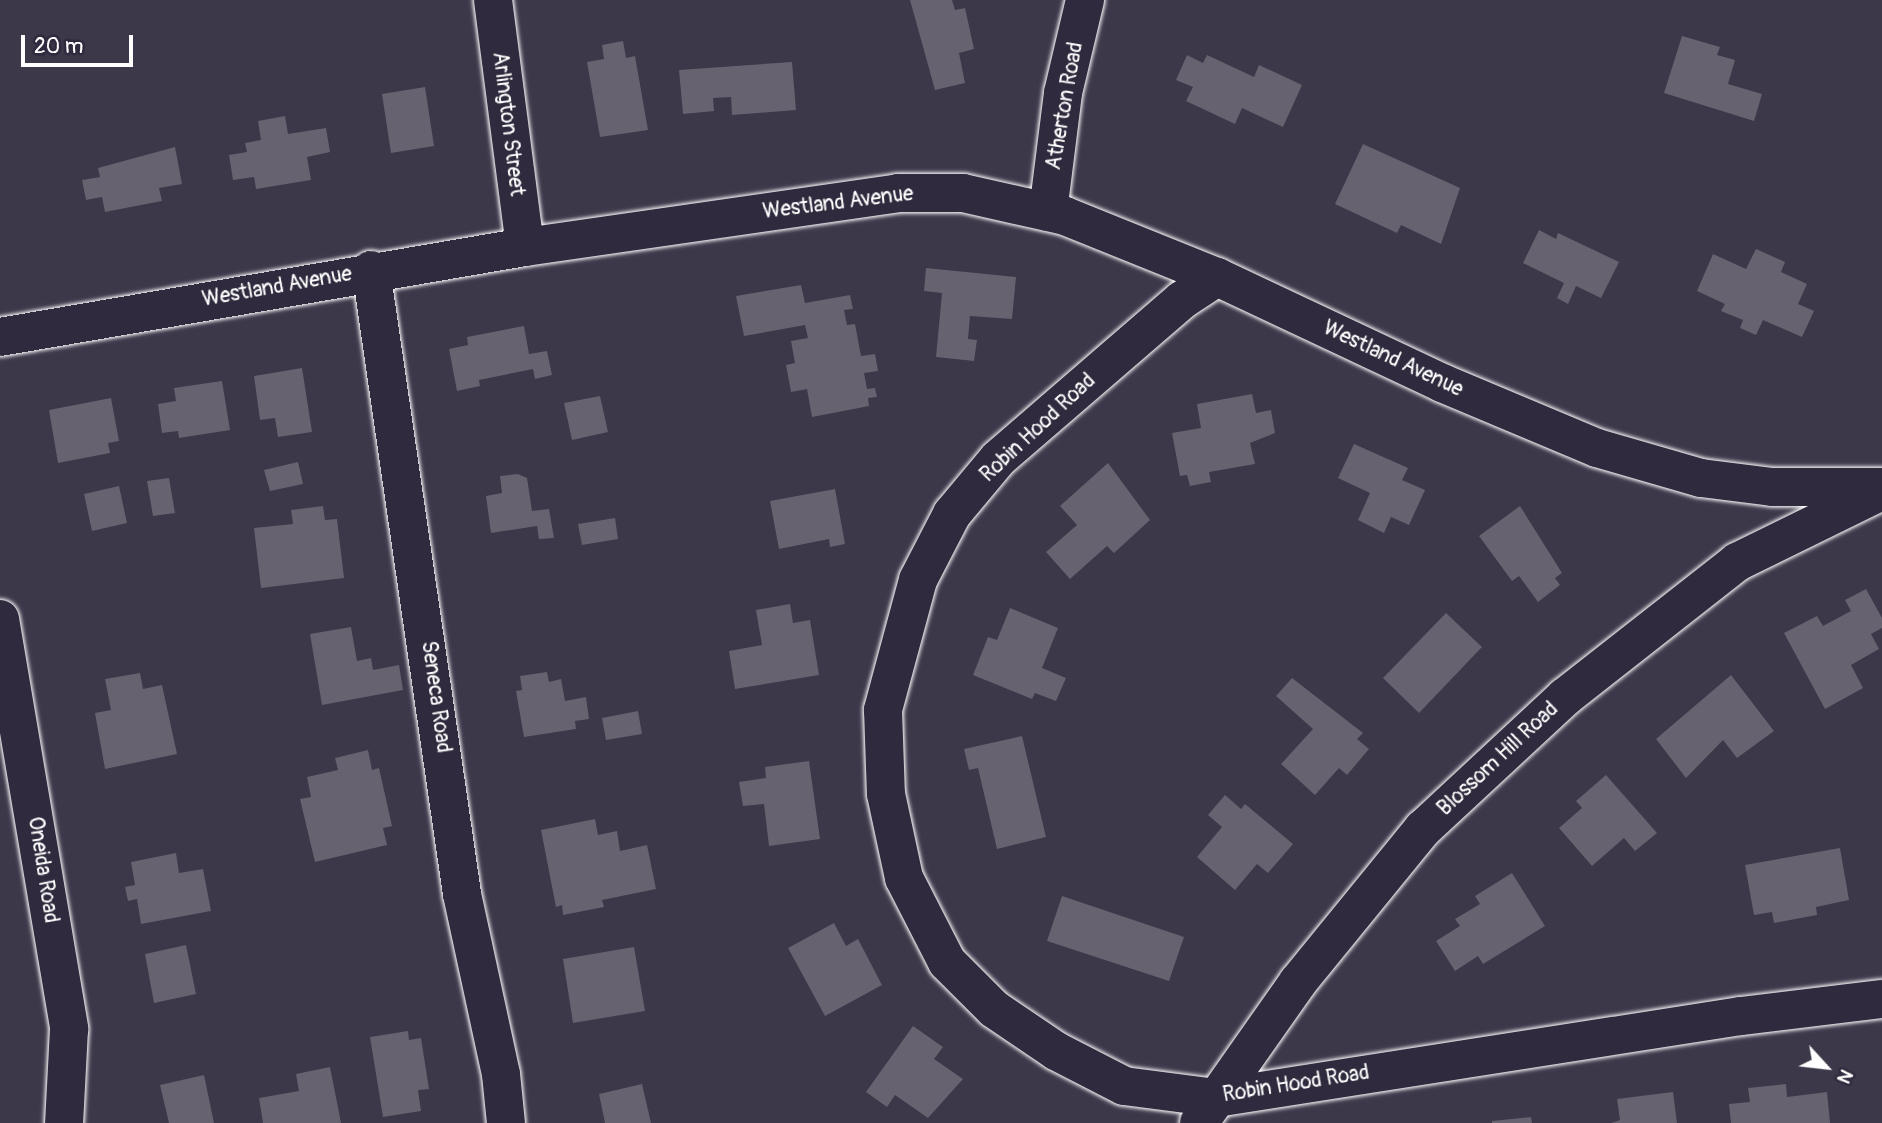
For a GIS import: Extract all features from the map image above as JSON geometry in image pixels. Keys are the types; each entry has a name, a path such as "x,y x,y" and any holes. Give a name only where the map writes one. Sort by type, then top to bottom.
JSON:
{"street":[{"name":"Arlington Street","path":"493,0 525,247"},
{"name":"Atherton Road","path":"1048,212 1063,93 1085,0"},
{"name":"Westland Avenue","path":"0,337 371,270 898,192 963,193 1048,212 1217,277 1442,383 1597,448 1701,478 1772,487 1882,489"},
{"name":"Seneca Road","path":"371,270 462,894 501,1074 506,1123"},
{"name":"Robin Hood Road","path":"1217,277 1182,300 998,459 952,514 918,580 883,710 886,794 904,878 947,962 994,1009 1056,1051 1124,1086 1208,1110 1728,1017 1882,999"},
{"name":"Blossom Hill Road","path":"1208,1110 1298,982 1423,829 1565,696 1737,562 1882,489"},
{"name":"Oneida Road","path":"0,619 69,1030 64,1123"}],"building":[{"path":"910,0 952,0 955,10 965,8 974,49 959,53 965,83 935,90"},
{"path":"1682,36 1720,47 1717,55 1735,60 1728,84 1762,94 1754,121 1664,93"},
{"path":"623,41 626,58 635,56 648,130 600,137 587,62 604,59 602,45"},
{"path":"1187,55 1203,63 1207,55 1254,77 1259,65 1302,85 1283,127 1242,108 1235,124 1186,101 1193,87 1176,80"},
{"path":"792,62 796,110 732,115 731,97 713,98 714,111 683,114 679,70"},
{"path":"425,87 434,146 391,153 382,94"},
{"path":"285,116 288,134 326,128 330,152 307,157 311,180 256,189 254,177 233,180 229,155 247,152 245,143 261,140 258,121"},
{"path":"1363,144 1460,188 1441,244 1401,225 1397,233 1335,204"},
{"path":"175,147 182,184 159,188 162,201 105,212 102,197 86,200 82,180 100,177 98,168"},
{"path":"1539,230 1556,239 1558,233 1619,262 1601,298 1576,286 1568,304 1557,298 1564,283 1523,263"},
{"path":"1756,249 1785,262 1781,272 1807,284 1798,304 1814,311 1802,337 1763,320 1756,335 1740,328 1743,320 1721,311 1725,304 1697,291 1713,254 1746,269"},
{"path":"926,268 1016,277 1012,319 970,316 968,339 977,340 974,361 936,357 942,293 924,291"},
{"path":"801,285 805,303 850,295 853,309 844,310 847,325 855,324 861,356 875,354 878,371 864,373 867,389 875,388 877,397 868,398 869,406 812,417 807,389 791,392 786,365 795,363 791,341 808,338 805,325 744,336 736,296"},
{"path":"524,326 529,354 547,351 552,375 535,379 533,369 479,380 480,386 457,391 449,349 468,345 467,337"},
{"path":"302,368 312,432 278,437 275,418 260,420 254,376"},
{"path":"222,381 230,430 179,438 178,431 162,433 158,404 176,401 174,388"},
{"path":"1252,394 1256,413 1271,410 1275,433 1250,443 1255,464 1209,472 1211,482 1190,486 1187,475 1180,476 1172,433 1201,428 1197,404"},
{"path":"600,396 608,432 572,440 564,403"},
{"path":"111,398 119,441 108,443 110,453 58,463 49,410"},
{"path":"1354,444 1408,468 1402,480 1425,490 1409,525 1391,517 1384,533 1358,520 1370,493 1338,478"},
{"path":"298,462 303,484 270,491 264,470"},
{"path":"1108,463 1150,520 1114,553 1107,546 1070,579 1046,552 1077,525 1060,506"},
{"path":"518,474 527,478 532,511 549,509 554,538 539,539 537,526 491,533 486,496 502,493 500,476"},
{"path":"169,478 175,513 153,516 147,481"},
{"path":"119,486 127,523 92,531 84,494"},
{"path":"835,489 845,544 830,547 829,539 779,549 770,501"},
{"path":"323,506 325,520 337,519 344,578 261,588 254,528 293,524 291,510"},
{"path":"1520,506 1562,573 1555,578 1560,585 1538,602 1519,576 1512,581 1479,536"},
{"path":"615,518 618,539 582,545 578,524"},
{"path":"1866,589 1882,618 1882,628 1871,634 1879,649 1851,665 1863,688 1825,709 1784,633 1817,616 1823,626 1851,611 1845,600"},
{"path":"790,604 793,623 810,620 819,675 735,689 729,651 762,645 756,610"},
{"path":"1010,608 1058,628 1042,668 1066,678 1056,701 1035,693 1032,699 973,675 988,637 997,640"},
{"path":"1446,613 1482,647 1419,713 1383,678"},
{"path":"351,627 357,661 371,658 373,670 399,665 403,690 322,705 310,634"},
{"path":"547,672 549,682 561,679 565,701 586,697 589,719 575,721 576,729 524,737 516,691 522,690 520,676"},
{"path":"140,673 143,689 162,685 177,754 105,769 95,713 111,710 105,679"},
{"path":"1731,675 1774,731 1737,758 1723,740 1686,778 1656,739"},
{"path":"1292,678 1363,733 1357,739 1369,749 1347,775 1339,768 1315,795 1281,764 1313,729 1276,696"},
{"path":"638,711 642,734 606,740 602,718"},
{"path":"1022,736 1046,837 997,849 978,768 969,770 964,749"},
{"path":"368,750 372,770 379,768 392,826 383,828 387,845 315,862 300,799 311,797 307,777 338,770 335,758"},
{"path":"809,761 820,839 769,846 764,804 743,806 739,782 766,778 765,767"},
{"path":"1606,775 1657,833 1635,851 1624,838 1592,866 1559,828 1582,808 1576,801"},
{"path":"1225,795 1241,809 1245,804 1293,844 1268,873 1257,864 1235,890 1197,857 1222,827 1208,815"},
{"path":"595,819 598,835 617,831 620,851 647,845 656,889 602,900 604,907 563,915 562,905 556,907 541,830"},
{"path":"1840,848 1849,900 1816,907 1817,915 1774,923 1772,912 1754,915 1745,865"},
{"path":"176,853 179,873 203,869 211,911 141,924 137,899 128,901 125,887 135,885 131,862"},
{"path":"1512,873 1545,926 1483,964 1478,956 1455,971 1436,941 1460,926 1455,919 1480,904 1475,896"},
{"path":"1062,896 1184,937 1169,981 1047,941"},
{"path":"834,923 846,946 858,939 882,985 825,1016 788,948"},
{"path":"186,945 196,994 154,1003 145,954"},
{"path":"634,947 645,1011 573,1023 563,959"},
{"path":"913,1026 943,1047 934,1059 963,1079 928,1118 895,1095 887,1107 866,1092"},
{"path":"408,1031 409,1040 421,1038 429,1089 418,1090 421,1111 383,1117 370,1037"},
{"path":"330,1067 341,1123 263,1123 259,1098 299,1091 296,1074"},
{"path":"204,1075 214,1123 169,1123 160,1085"},
{"path":"642,1084 651,1123 605,1123 599,1094"},
{"path":"1786,1084 1787,1097 1827,1092 1830,1123 1731,1123 1729,1104 1750,1102 1748,1088"},
{"path":"1673,1092 1677,1123 1611,1123 1620,1120 1617,1099"},
{"path":"1531,1117 1532,1123 1492,1123 1492,1121"}]}
